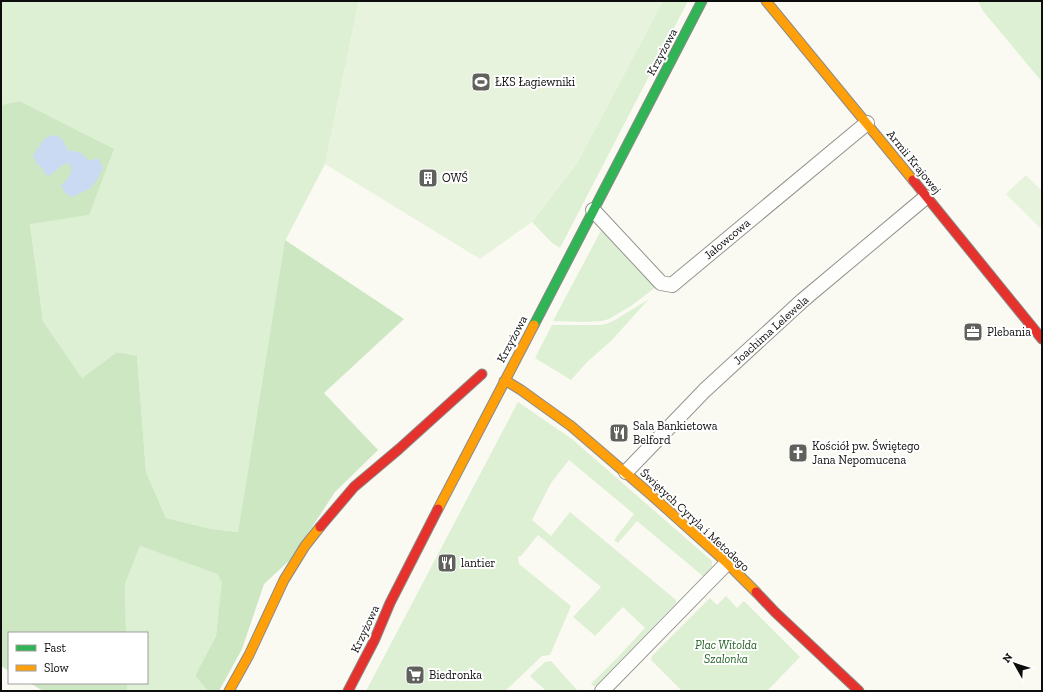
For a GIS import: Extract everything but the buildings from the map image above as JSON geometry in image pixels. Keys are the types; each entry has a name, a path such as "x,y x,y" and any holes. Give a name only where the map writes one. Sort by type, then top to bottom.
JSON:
{"street":[{"name":"Krzyżowa","path":"348,691 374,641 390,603 702,1"},
{"name":"Armii Krajowej","path":"766,1 1042,339"},
{"name":"Jałowcowa","path":"593,210 661,283 672,285 867,123"},
{"name":"Joachima Lelewela","path":"626,472 705,390 780,321 926,197"},
{"path":"229,691 284,580 305,546 354,487 482,374"},
{"name":"Świętych Cyryla i Metodego","path":"504,381 521,390 571,426 626,472 727,563 775,612 859,691"},
{"path":"602,691 727,563"}],"green space":[{"path":"1,1 359,1 325,164 285,241 238,532 211,529 166,518 146,472 137,356 117,352 82,378 43,321 30,223 89,215 19,101 1,105"},
{"name":"ŁKS Łagiewniki","path":"359,1 663,1 577,163 532,222 480,259 325,164"},
{"path":"663,1 688,1 560,248 552,243 532,222 577,163"},
{"path":"978,1 1042,1 1042,82 983,11"},
{"path":"19,101 114,149 89,215 30,224 43,321 82,378 117,352 137,356 146,472 166,518 211,529 238,532 285,240 404,319 324,393 378,450 335,492 291,559 264,584 242,649 219,691 208,691 195,676 216,636 222,582 217,574 140,546 125,584 126,632 8,632 8,670 1,666 1,105"},
{"path":"1026,175 1042,191 1042,230 1006,194"},
{"path":"605,223 661,283 631,306 609,319 583,322 553,321"},
{"path":"649,299 611,341 587,362 571,380 535,358 552,325 606,324"},
{"path":"518,402 572,439 712,561 712,567 704,577 637,521 618,543 614,540 634,514 569,460 551,483 532,520 551,536 570,512 676,600 676,603 596,686 593,686 591,684 645,628 623,607 595,636 573,617 601,587 538,535 521,556 518,557 519,564 571,606 550,655 542,656 505,691 489,691 486,689 485,691 366,691"},
{"path":"140,546 217,574 223,582 216,636 195,676 208,691 127,691 127,684 148,684 148,632 126,632 125,584"},
{"name":"Plac Witolda Szalonka","path":"726,596 737,608 744,601 800,657 767,691 682,691 651,660 652,656 710,598 717,605"},
{"path":"551,661 577,691 546,691 530,676 545,662"},
{"path":"32,684 127,684 127,691 43,691"}],"water":[{"path":"53,135 61,138 68,150 81,153 88,160 99,159 103,168 97,180 89,189 72,197 65,193 61,185 67,180 72,170 69,163 64,164 49,176 45,174 42,168 37,164 33,154 47,137"}],"traffic: fast":[{"path":"534,325 702,1"}],"traffic: slow":[{"path":"766,1 913,180"},
{"path":"438,509 534,325"},
{"path":"504,381 521,390 571,426 649,493 727,563 756,592"},
{"path":"229,691 249,655 284,580 305,546 320,527"}],"traffic: jam":[{"path":"913,180 1042,339"},
{"path":"320,527 354,487 399,449 482,374"},
{"path":"348,691 374,641 390,603 438,509"},
{"path":"756,592 775,612 859,691"}],"place":[{"name":"ŁKS Łagiewniki","path":"481,82"},
{"name":"OWŚ","path":"428,178"},
{"name":"Plebania","path":"973,332"},
{"name":"Sala Bankietowa Belford","path":"619,433"},
{"name":"Kościół pw. Świętego Jana Nepomucena","path":"798,453"},
{"name":"lantier","path":"447,563"},
{"name":"Biedronka","path":"415,675"}]}
